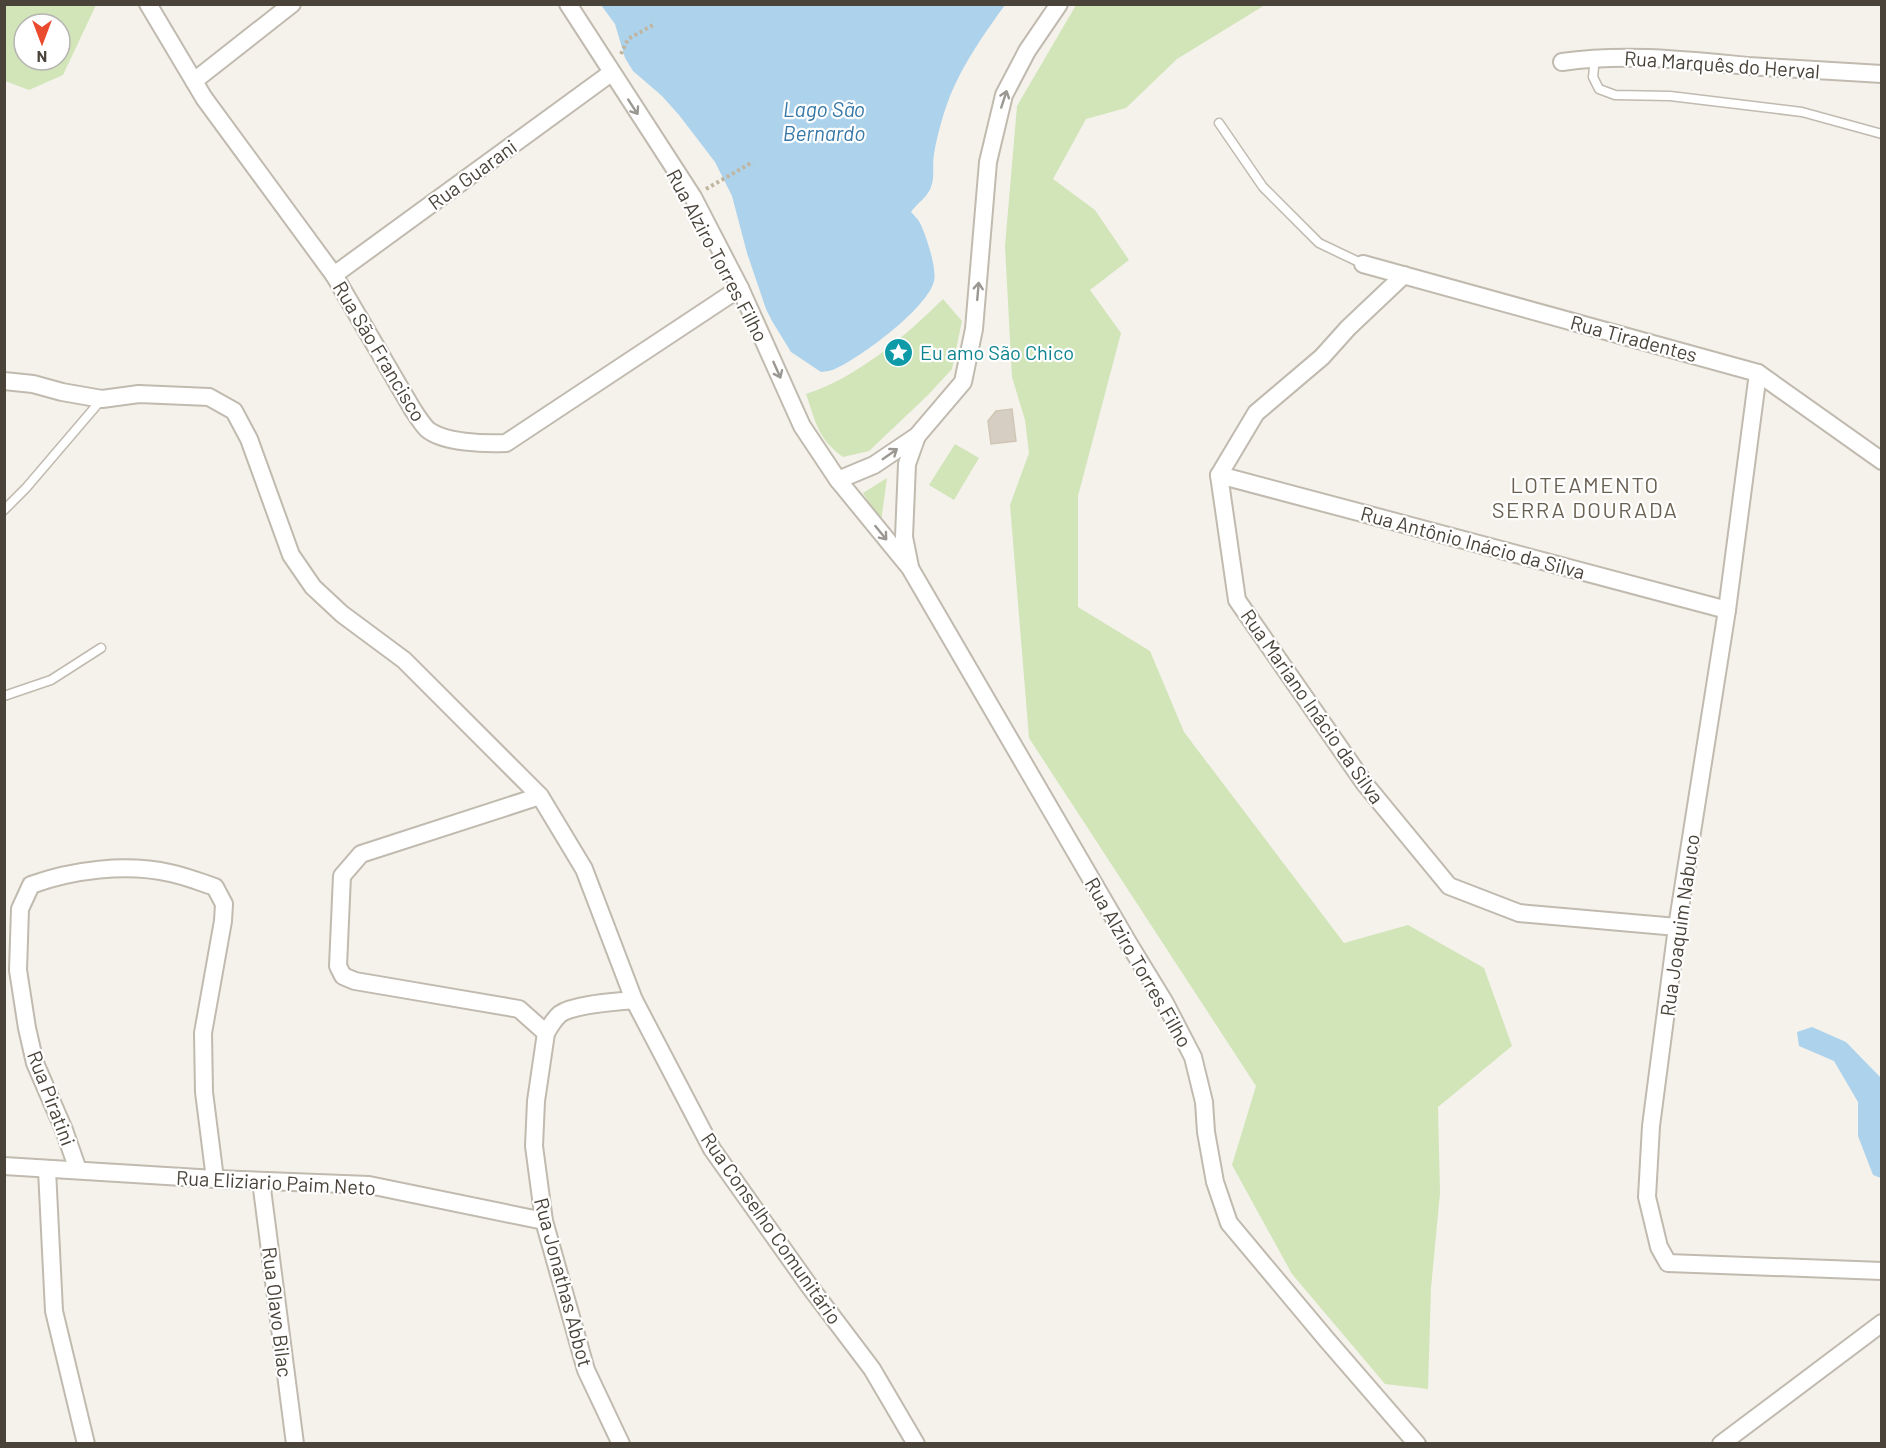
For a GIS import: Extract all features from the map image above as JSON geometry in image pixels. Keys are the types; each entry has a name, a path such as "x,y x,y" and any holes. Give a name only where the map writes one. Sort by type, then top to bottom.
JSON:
{"street":[{"name":"Rua São Francisco","path":"148,4 204,98 334,275 413,410 428,430 448,438 481,444 506,443 740,288"},
{"path":"195,81 292,4"},
{"name":"Rua Alziro Torres Filho","path":"568,4 693,197 740,288 802,426 838,480 910,568 1129,945 1165,1002 1193,1057 1204,1102 1206,1132 1215,1182 1229,1223 1326,1340 1417,1443"},
{"path":"838,480 874,465 917,436 963,382 974,329 988,162 1004,94 1027,51 1059,4"},
{"name":"Rua Marquês do Herval","path":"1562,62 1595,57 1639,56 1881,74"},
{"name":"Rua Guarani","path":"334,275 611,73"},
{"name":"Rua Tiradentes","path":"1363,264 1758,373 1881,461"},
{"path":"1219,475 1256,413 1322,357 1348,328 1404,275"},
{"name":"Rua Joaquim Nabuco","path":"1758,373 1727,610 1677,927 1651,1126 1647,1197 1659,1247 1668,1263 1881,1271"},
{"name":"Rua Conselho Comunitário","path":"4,381 33,384 102,399 139,394 209,397 234,411 249,439 291,555 313,587 342,614 404,660 540,796 584,869 634,1000 712,1149 810,1287 872,1369 916,1443"},
{"path":"910,568 904,537 907,464 917,436"},
{"name":"Rua Antônio Inácio da Silva","path":"1219,475 1727,610"},
{"name":"Rua Mariano Inácio da Silva","path":"1219,475 1237,600 1365,784 1449,886 1519,913 1677,927"},
{"path":"540,796 361,854 342,876 338,966 343,976 355,981 519,1009 546,1033 562,1013 591,1005 634,1000"},
{"name":"Rua Piratini","path":"78,1170 64,1130 35,1063 27,1028 18,970 20,909 30,885 50,878 130,867 170,873 215,887 224,904 203,1033 204,1092 215,1179"},
{"name":"Rua Jonathas Abbot","path":"546,1033 534,1146 544,1221 586,1370 621,1443"},
{"name":"Rua Eliziario Paim Neto","path":"4,1166 215,1179 369,1185 544,1221"},
{"name":"Rua Piratini","path":"47,1170 54,1311 86,1443"},
{"name":"Rua Olavo Bilac","path":"261,1181 295,1443"},
{"path":"1721,1443 1881,1323"}],"lane":[{"path":"1595,57 1593,77 1599,89 1615,94 1670,96 1802,112 1881,135"},
{"path":"1219,123 1263,187 1318,243 1363,264"},
{"path":"4,510 26,488 102,399"},
{"path":"4,696 51,680 101,648"}],"path":[{"path":"611,73 628,39 653,26"},
{"path":"693,197 753,162"}],"green space":[{"path":"4,5 96,5 72,56 72,12 12,12 12,72 64,72 63,75 29,90 5,81"},
{"path":"1076,5 1265,5 1177,59 1126,108 1086,119 1053,179 1095,210 1129,260 1090,290 1121,333 1078,496 1078,607 1150,651 1184,732 1344,943 1408,925 1484,968 1512,1046 1438,1107 1440,1193 1431,1288 1428,1389 1385,1384 1292,1274 1232,1165 1256,1086 1029,738 1010,505 1029,453 1025,420 1012,377 1005,246 1017,106"},
{"path":"943,299 962,321 952,369 869,451 843,457 823,437 806,394 843,378 861,367 897,341"},
{"path":"955,444 979,458 954,500 929,485"},
{"path":"887,478 881,522 863,493"}],"water":[{"name":"Lago São Bernardo","path":"601,5 1005,5 975,49 950,96 933,158 931,187 911,212 925,235 935,275 929,292 920,305 876,343 832,370 821,372 791,352 766,309 747,253 732,196 715,162 662,96 633,71 625,58 615,24"},
{"path":"1812,1027 1846,1042 1881,1078 1881,1178 1873,1175 1858,1136 1858,1102 1834,1061 1799,1046 1797,1032"}],"building":[{"path":"1012,409 1016,441 991,444 988,421 996,411"}],"place":[{"name":"Eu amo São Chico","path":"899,352"}],"district":[{"name":"LOTEAMENTO SERRA DOURADA","path":"1585,496"}]}
